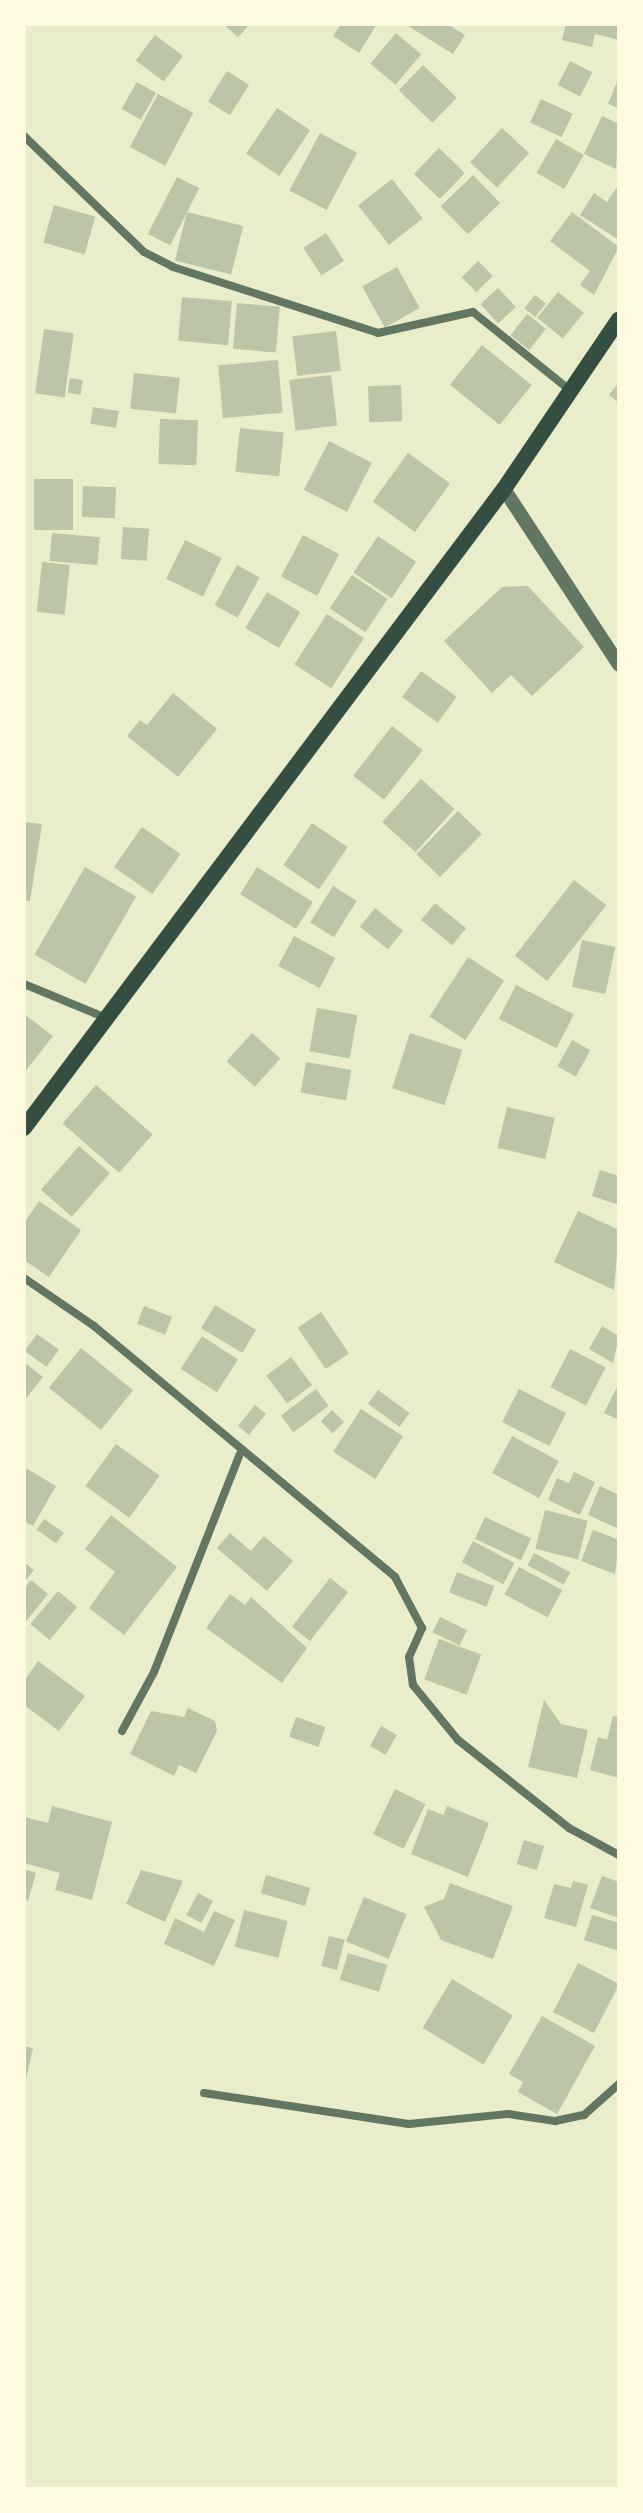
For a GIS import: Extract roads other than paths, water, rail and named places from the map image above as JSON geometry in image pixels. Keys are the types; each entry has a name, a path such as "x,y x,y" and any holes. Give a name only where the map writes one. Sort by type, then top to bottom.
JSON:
{"main road":[{"path":"24,1128 504,489 619,319"}],"street":[{"path":"24,136 144,252 173,267 378,333 473,312 571,391"},
{"path":"504,489 619,665"},
{"path":"24,984 107,1018"},
{"path":"24,1278 94,1326 240,1454 395,1577 422,1628 409,1657 413,1685 458,1740 569,1828 619,1855"},
{"path":"122,1731 154,1672 240,1454"},
{"path":"204,2093 409,2124 508,2114 555,2121 584,2115 619,2084"}]}
